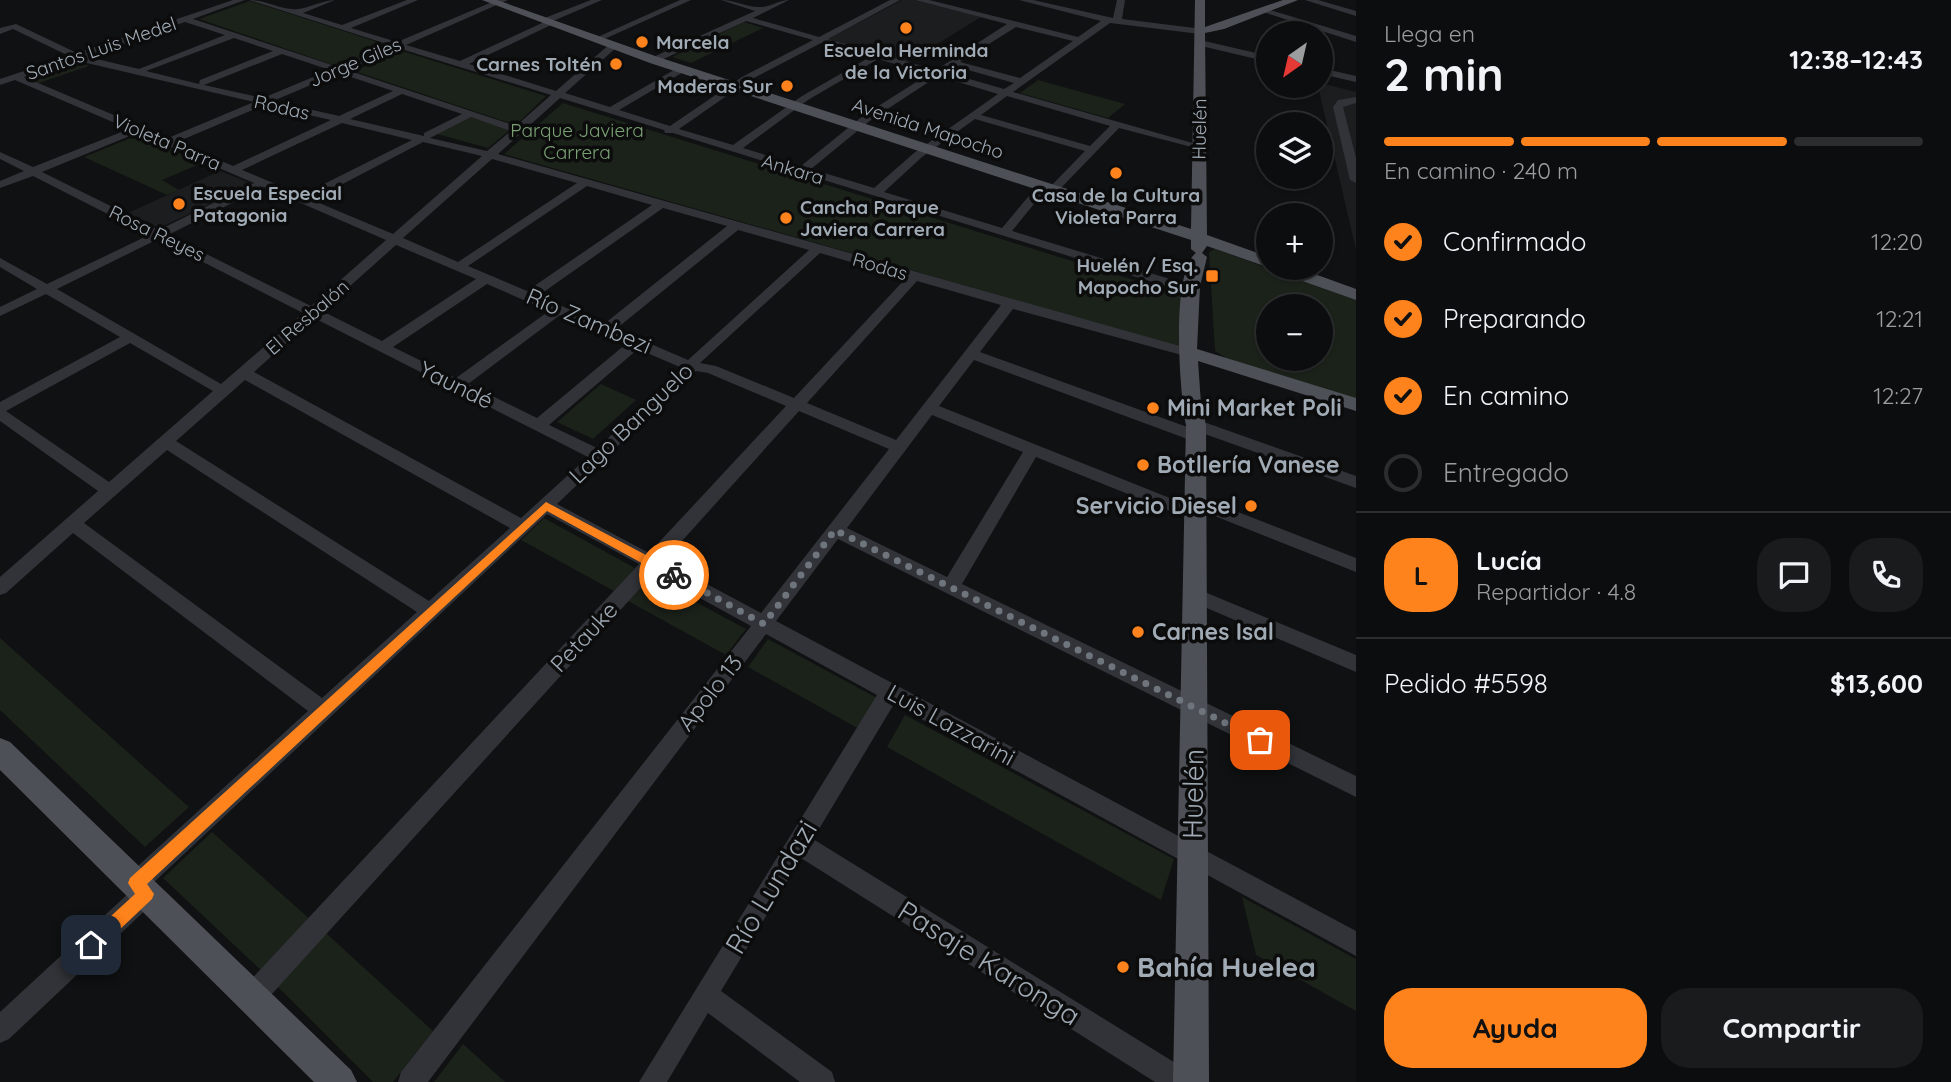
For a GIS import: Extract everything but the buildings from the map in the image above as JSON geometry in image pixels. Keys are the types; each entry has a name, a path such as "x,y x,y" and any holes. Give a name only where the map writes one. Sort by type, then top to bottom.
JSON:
{"main road":[{"name":"Huelén","path":"1197,354 1203,269 1198,237 1200,0"},
{"path":"1200,32 1293,0"},
{"name":"Avenida Mapocho","path":"496,1 654,60 1256,257"},
{"name":"Huelén","path":"1191,1082 1196,428 1202,402 1191,290 1193,267 1199,257"},
{"path":"1315,280 1356,295"},
{"path":"1197,354 1356,405"},
{"path":"0,751 339,1082"}],"street":[{"name":"Santos Luis Medel","path":"0,82 241,0"},
{"name":"Ankara","path":"253,0 669,131 1191,290"},
{"path":"294,13 331,0"},
{"path":"342,28 414,0"},
{"path":"459,65 548,21 598,0"},
{"path":"597,39 687,0"},
{"path":"725,0 762,10"},
{"path":"654,60 785,0"},
{"path":"669,131 736,87 895,0"},
{"path":"919,0 1080,40"},
{"path":"875,194 918,155 1080,40 1113,21 1121,0"},
{"path":"1309,0 1356,14"},
{"name":"Jorge Giles","path":"168,142 496,1"},
{"path":"1029,1 1113,21 1200,32 1256,53"},
{"path":"1266,10 1356,39"},
{"path":"745,18 1199,148"},
{"path":"186,19 519,130"},
{"path":"802,171 858,126 1014,24"},
{"path":"0,31 13,26 76,56"},
{"path":"143,69 234,35"},
{"name":"El Resbalón","path":"0,588 614,46"},
{"path":"203,82 282,51"},
{"name":"Rodas","path":"76,56 203,82 267,100"},
{"name":"Rodas","path":"76,56 424,138 486,149 490,155 586,183 1154,345 1197,354"},
{"path":"733,150 795,106 877,56"},
{"path":"952,63 1021,82"},
{"path":"609,112 682,69"},
{"path":"1334,73 1353,76"},
{"name":"Violeta Parra","path":"16,77 395,239"},
{"path":"233,170 402,91"},
{"path":"1356,100 1342,102 1338,107 1356,180"},
{"path":"302,200 470,114"},
{"path":"975,116 1093,149"},
{"path":"1004,233 1117,124"},
{"path":"0,185 138,129"},
{"name":"Rosa Reyes","path":"0,155 313,312"},
{"path":"0,312 264,183"},
{"path":"460,266 586,183"},
{"path":"529,296 661,204"},
{"path":"607,329 736,225"},
{"name":"Río Zambezi","path":"395,239 690,366 711,369 899,447"},
{"name":"Lago Banguelo","path":"0,1030 323,711 689,373 690,366 818,249"},
{"path":"0,262 223,391"},
{"name":"Petauke","path":"253,997 915,276"},
{"path":"382,348 487,278"},
{"name":"Apolo 13","path":"411,1082 1010,303"},
{"path":"457,385 560,309"},
{"name":"Yaundé","path":"313,312 600,456"},
{"path":"0,408 130,337"},
{"path":"538,426 637,342"},
{"path":"971,354 1356,482"},
{"path":"244,373 523,527"},
{"path":"930,408 1032,449 1356,565"},
{"path":"0,414 110,491"},
{"path":"166,442 431,612"},
{"path":"951,586 1032,449"},
{"name":"Luis Lazzarini","path":"546,506 1356,944"},
{"path":"72,524 323,711"},
{"path":"835,530 1356,787"},
{"path":"1195,595 1356,664"},
{"name":"Río Lundazi","path":"652,1082 890,692"},
{"name":"Pasaje Karonga","path":"797,843 1180,1082"},
{"path":"705,995 822,1082"}],"shaded area":[{"name":"Escuela Herminda de la Victoria","path":"902,0 914,0 981,17 908,62 828,39"},
{"path":"1334,86 1356,92 1356,250 1333,151 1333,112 1324,112 1321,98 1334,98"},
{"name":"Escuela Especial Patagonia","path":"220,171 253,184 159,228 128,213"}],"green space":[{"path":"250,1 390,46 339,67 199,19"},
{"path":"744,22 763,28 691,63 672,57"},
{"name":"Parque Javiera Carrera","path":"402,51 546,96 516,125 354,71"},
{"path":"76,60 89,66 39,83 26,77"},
{"path":"1038,80 1125,104 1108,118 1020,93"},
{"name":"Parque Javiera Carrera","path":"563,103 1188,297 1184,348 504,154"},
{"path":"471,117 511,129 488,148 437,134"},
{"path":"138,135 202,163 162,180 179,190 167,195 84,157"},
{"path":"1215,249 1256,264 1256,280 1301,280 1356,300 1356,401 1265,371 1333,371 1333,294 1256,294 1256,368 1226,358 1215,351 1209,252"},
{"path":"601,384 636,400 593,439 557,422"},
{"path":"544,518 635,568 614,591 521,540"},
{"path":"649,577 746,629 726,655 628,601"},
{"path":"0,638 189,807 145,847 0,710"},
{"path":"768,639 879,699 861,730 748,667"},
{"path":"905,715 1174,859 1161,900 887,747"},
{"path":"212,832 312,921 264,973 163,878"},
{"path":"1242,897 1356,959 1356,1011 1256,955"},
{"path":"326,933 433,1031 393,1082 373,1082 277,986"},
{"path":"463,1044 505,1082 434,1082"}],"way so far":[{"path":"674,575 764,624 835,530 1260,740"}],"place":[{"name":"Escuela Herminda de la Victoria","path":"906,28"},
{"name":"Marcela","path":"642,42"},
{"name":"Carnes Toltén","path":"616,64"},
{"name":"Maderas Sur","path":"787,86"},
{"name":"Casa de la Cultura Violeta Parra","path":"1116,173"},
{"name":"Escuela Especial Patagonia","path":"179,204"},
{"name":"Cancha Parque Javiera Carrera","path":"786,218"},
{"name":"Huelén / Esq. Mapocho Sur","path":"1212,276"},
{"name":"Mini Market Poli","path":"1153,408"},
{"name":"Botllería Vanese","path":"1143,465"},
{"name":"Servicio Diesel","path":"1251,506"},
{"name":"Carnes Isal","path":"1138,632"},
{"name":"Bahía Huelea","path":"1123,967"}],"route":[{"path":"91,945 146,894 136,883 546,506 674,575"}]}
